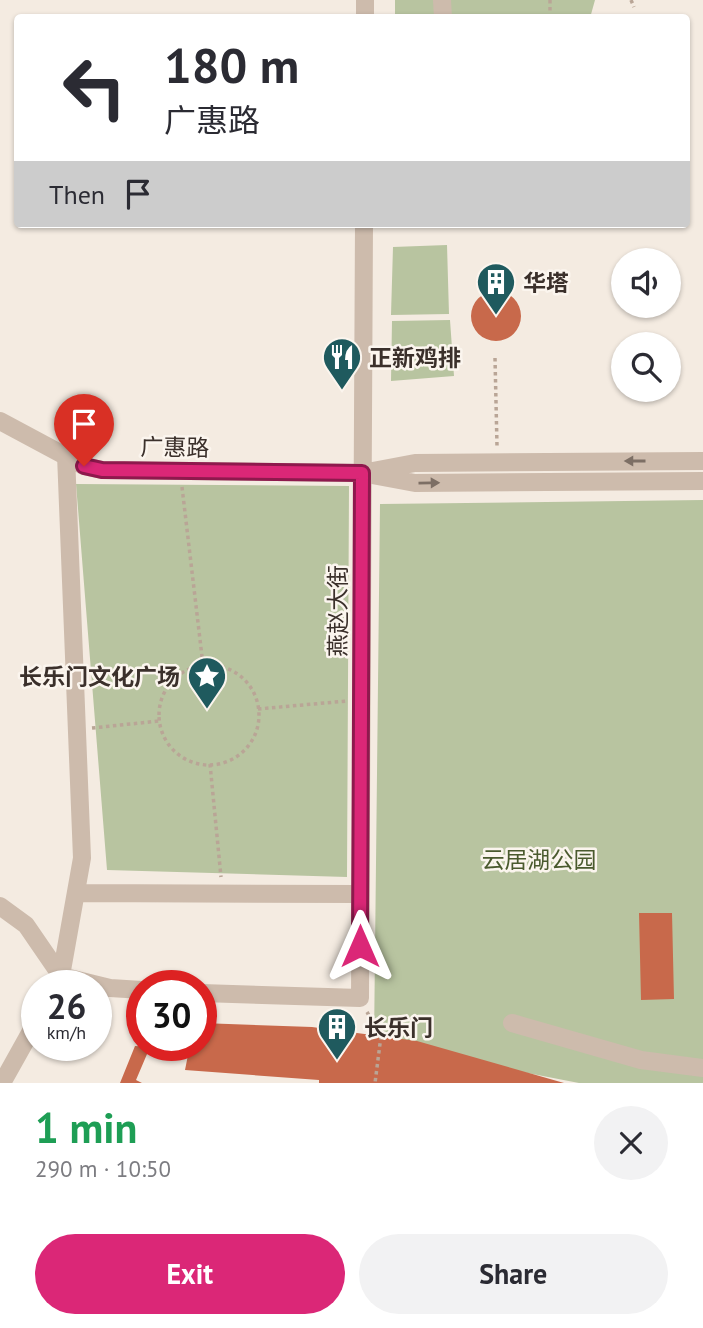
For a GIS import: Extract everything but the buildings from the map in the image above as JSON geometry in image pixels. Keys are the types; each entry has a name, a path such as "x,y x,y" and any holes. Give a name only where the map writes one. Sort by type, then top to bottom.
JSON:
{"street":[{"name":"燕赵大街","path":"360,998 364,228"},
{"name":"广惠路","path":"0,421 84,466 102,470 362,473 415,483 703,481"},
{"path":"60,970 82,858 66,455"},
{"name":"广惠路","path":"362,473 415,463 703,461"},
{"path":"76,893 360,894"},
{"path":"0,906 26,925 52,970"},
{"path":"217,994 360,998"},
{"path":"512,1023 641,1060 703,1068"},
{"path":"2,1083 21,1049"}],"path":[{"path":"631,0 634,7"},
{"path":"495,358 497,462"},
{"path":"181,472 203,665"},
{"path":"203,665 220,666 236,673 249,685 258,709 255,734 246,749 232,759 210,764 185,759 172,749 163,736 159,721 160,705 165,691 175,678 203,665"},
{"path":"258,709 361,700"},
{"path":"76,730 159,721"},
{"path":"210,764 222,894"},
{"path":"360,998 381,1036 375,1083"}],"green space":[{"path":"395,0 595,0 591,14 395,14"},
{"path":"447,245 449,314 391,315 393,247"},
{"path":"450,320 454,376 391,381 392,321"},
{"path":"76,484 349,486 347,877 107,870"},
{"name":"云居湖公园","path":"703,500 703,1083 579,1083 374,1043 380,504"}],"place":[{"name":"华塔","path":"496,316"},
{"name":"正新鸡排","path":"342,391"},
{"name":"长乐门文化广场","path":"207,710"},
{"name":"长乐门","path":"337,1061"}],"route":[{"path":"84,466 102,470 263,474 362,473 360,946"}]}
